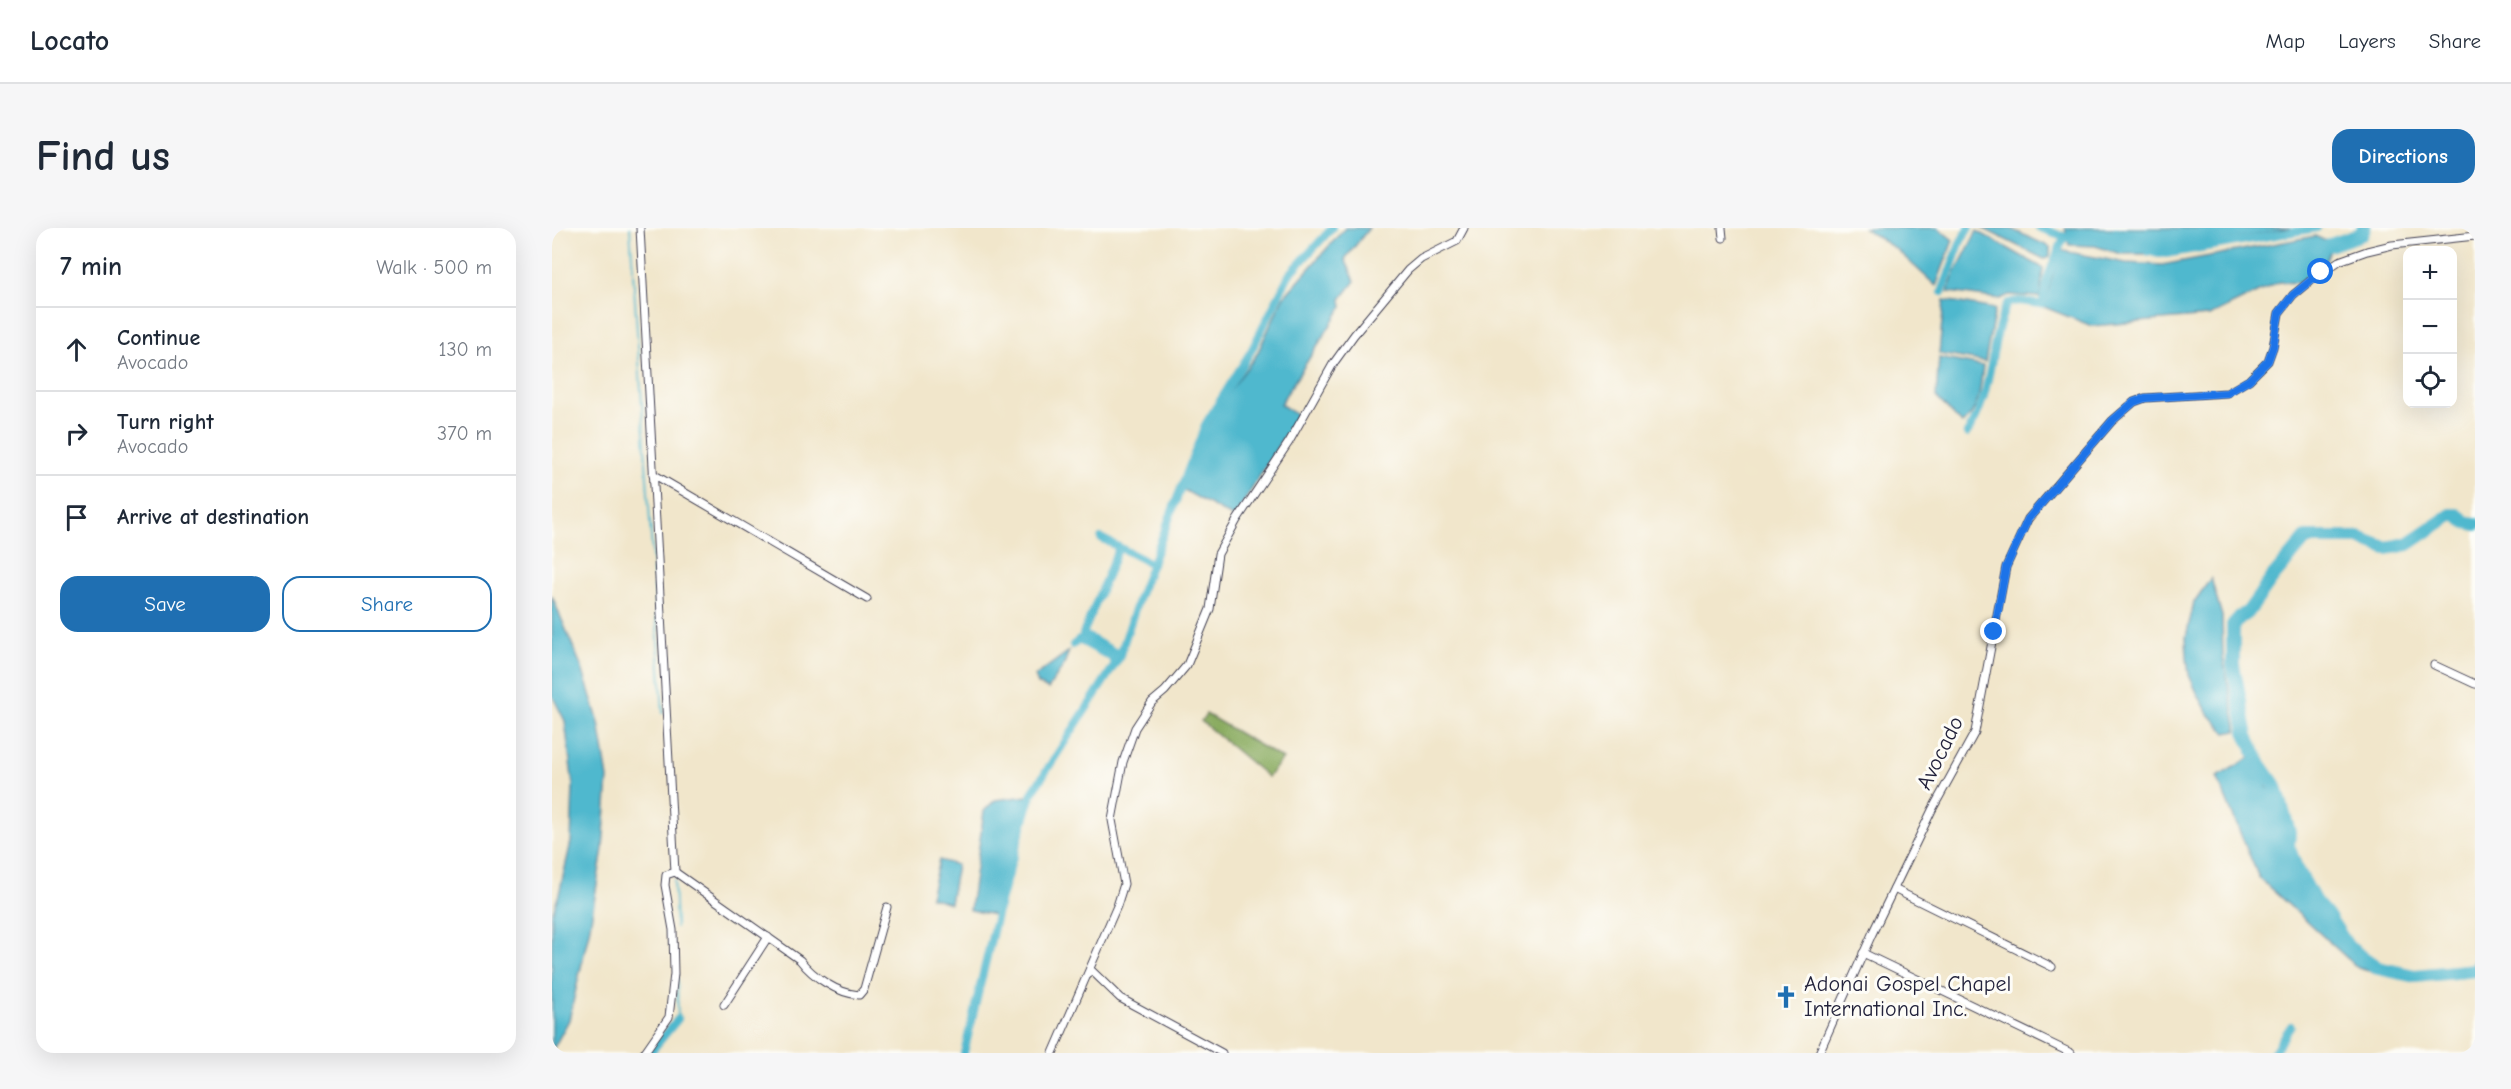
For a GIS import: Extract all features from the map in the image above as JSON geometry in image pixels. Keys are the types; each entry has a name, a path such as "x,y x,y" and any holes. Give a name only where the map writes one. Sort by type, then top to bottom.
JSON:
{"street":[{"path":"640,228 675,872"},
{"path":"1053,1053 1117,906 1124,884 1112,820 1122,762 1135,728 1152,702 1165,691 1191,657 1210,609 1218,554 1237,519 1289,442 1333,364 1354,334 1408,270 1421,259 1457,241 1464,228"},
{"path":"1722,228 1724,238"},
{"name":"Avocado","path":"1819,1053 1863,953 1932,810 1975,732 2006,567 2028,519 2112,421 2134,402 2145,398 2227,393 2249,380 2268,361 2279,313 2293,295 2321,272 2339,261 2392,245 2475,236"},
{"path":"653,474 867,599"},
{"path":"2434,665 2475,684"},
{"path":"675,872 800,960 809,971 847,994 859,995 864,989 887,907"},
{"path":"644,1053 669,1017 674,974 673,930 665,885 666,875 675,872"},
{"path":"1894,889 2052,967"},
{"path":"724,1005 768,937"},
{"path":"1863,953 2072,1053"},
{"path":"1090,969 1120,998 1222,1053"}],"green space":[{"path":"1206,714 1283,759 1268,777 1201,721"}],"water":[{"path":"1345,228 1369,228 1345,259 1355,281 1341,299 1342,307 1280,404 1297,415 1234,518 1182,489 1206,430 1220,404 1257,354 1283,298"},
{"path":"1864,228 1938,228 1953,240 1936,286 1896,249"},
{"path":"1982,228 2009,228 2050,247 2050,256 2044,259"},
{"path":"2065,228 2292,228 2157,254 2121,254 2095,246 2069,245"},
{"path":"1977,231 2043,268 2040,297 2009,295 2000,299 1948,292 1953,277"},
{"path":"2315,236 2328,242 2331,247 2325,264 2299,283 2279,282 2209,316 2092,326 2044,307 2059,250 2126,263 2162,265"},
{"path":"1944,300 1995,309 1985,362 1939,354"},
{"path":"1939,358 1983,366 1976,405 1962,424 1936,397"},
{"path":"2211,578 2222,616 2223,657 2237,731 2226,733 2209,714 2198,695 2189,675 2187,658 2186,637 2194,602"},
{"path":"552,596 582,668 599,723 608,778 603,849 589,932 569,1020 552,1051 552,914 571,842 573,786 565,721 552,695"},
{"path":"1069,651 1063,667 1048,689 1038,684 1035,676"},
{"path":"2251,757 2268,781 2267,787 2277,795 2284,823 2284,848 2290,867 2325,921 2347,948 2376,969 2372,972 2358,968 2259,878 2217,777"},
{"path":"1028,796 994,915 970,910 984,811 995,800"},
{"path":"939,860 957,865 950,903 930,897"}],"waterway":[{"path":"630,228 663,713"},
{"path":"964,1053 1001,898 1032,793 1119,658 1139,597 1206,423 1251,351 1289,275 1332,228"},
{"path":"1942,292 1961,241 1969,228"},
{"path":"2039,228 2075,240"},
{"path":"2149,252 2166,254 2317,228"},
{"path":"2330,245 2362,234 2364,228"},
{"path":"1967,433 1976,418 1987,386 1997,336 2007,304 2020,301 2042,304 2048,276 2064,237"},
{"path":"2475,524 2466,522 2457,515 2451,515 2408,544 2386,548 2359,538 2306,538 2273,577 2248,612 2233,625 2233,665 2247,736 2260,764 2276,787 2289,832 2288,846 2295,865 2315,902 2330,919 2348,947 2378,968 2415,976 2475,970"},
{"path":"1101,538 1152,564"},
{"path":"1119,547 1083,634 1120,655"},
{"path":"1073,645 1079,640 1112,658 1115,664"},
{"path":"674,880 676,927"},
{"path":"2469,970 2475,960"},
{"path":"677,974 678,1019"},
{"path":"650,1053 678,1019"},
{"path":"2273,1053 2291,1026"}],"place":[{"name":"Adonai Gospel Chapel International Inc.","path":"1786,997"}],"route":[{"path":"1994,632 2006,567 2028,519 2112,421 2134,402 2145,398 2227,393 2249,380 2268,361 2279,313 2293,295 2321,272"}]}
